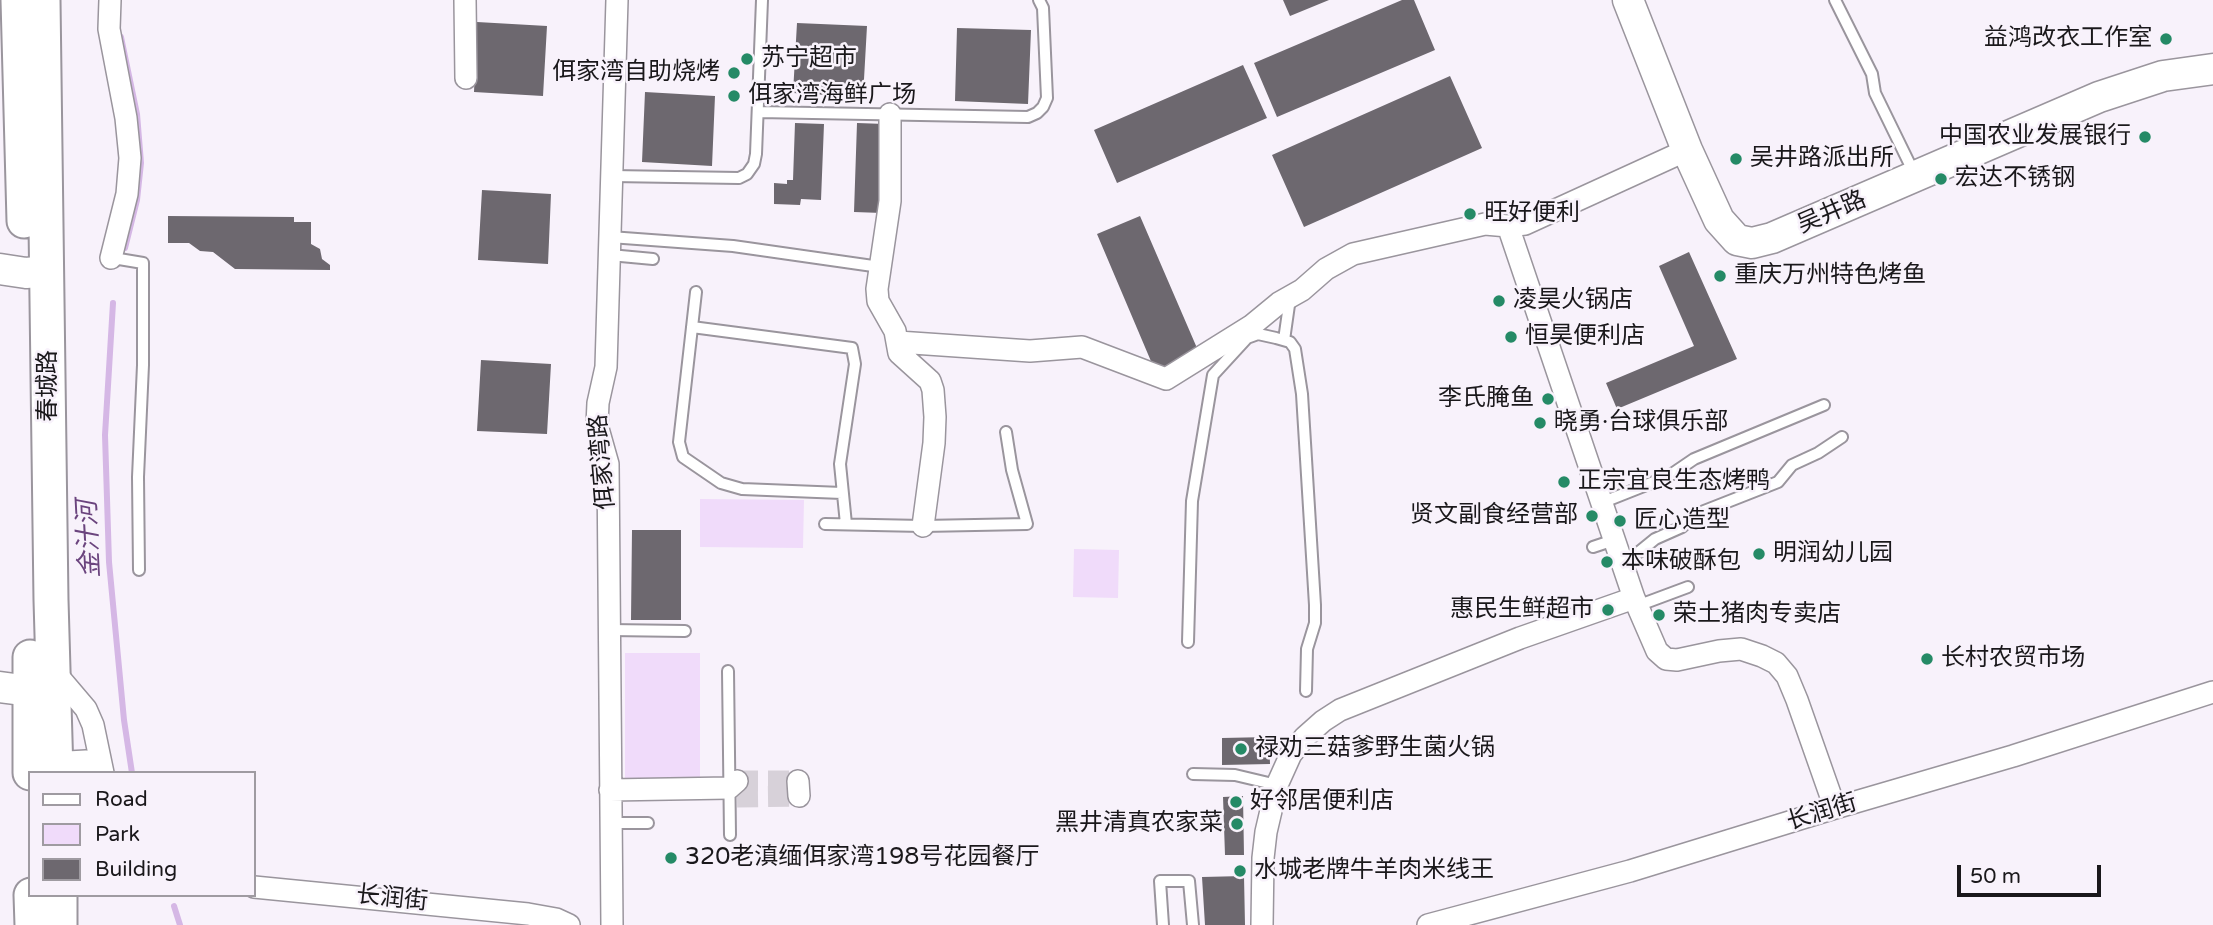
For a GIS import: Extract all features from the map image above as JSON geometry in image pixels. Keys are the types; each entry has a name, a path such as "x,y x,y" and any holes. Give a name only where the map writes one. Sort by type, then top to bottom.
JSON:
{"main road":[{"name":"春城路","path":"18,0 30,771"},
{"name":"春城路","path":"24,271 43,0"},
{"name":"春城路","path":"27,682 56,771"},
{"path":"32,897 32,925"},
{"path":"60,897 60,925"}],"street":[{"path":"110,0 109,29 126,118 130,158 127,194 115,258"},
{"path":"465,0 466,78"},
{"name":"佴家湾路","path":"612,925 608,464 597,425 598,403 606,367 617,0"},
{"name":"吴井路","path":"1628,0 1687,150 1719,220 1737,240 1752,243 1772,238 1916,177 1965,160 2099,97 2163,76 2213,69"},
{"path":"890,114 890,201 877,289 878,301 895,331 900,353 930,381 933,390 934,443 923,526"},
{"path":"898,342 1030,351 1082,347 1166,379 1251,326 1326,269 1353,254 1485,224 1525,224 1687,150"},
{"path":"1508,226 1635,602 1657,651 1666,659 1677,660 1741,649 1776,663 1787,676 1797,700 1835,808"},
{"path":"1262,925 1263,858 1277,785 1291,754 1323,721 1340,710 1635,602"},
{"path":"27,682 86,709 93,725 102,770"},
{"name":"长润街","path":"1428,925 1630,872 2014,756 2213,692"},
{"path":"59,771 68,762 86,761 102,770"},
{"path":"610,790 734,789"},
{"name":"长润街","path":"256,887 528,914 556,919 569,925"}],"lane":[{"path":"612,176 739,178 747,174 754,164 759,111 762,0"},
{"path":"759,111 1028,117 1037,113 1047,98 1043,8 1039,0"},
{"path":"1835,0 1872,74 1875,93 1916,177"},
{"path":"761,31 775,31"},
{"path":"610,246 653,259"},
{"path":"610,246 733,246 873,266"},
{"path":"115,258 142,263 139,570"},
{"path":"696,292 679,442 684,457 721,483 742,489 842,493"},
{"path":"1284,340 1290,297"},
{"path":"692,327 852,348 855,364 840,464 846,524"},
{"path":"1188,642 1192,501 1213,375 1247,338 1258,334 1284,340 1296,349 1308,489 1315,624 1307,649 1306,691"},
{"path":"1601,503 1669,475 1694,459 1824,405"},
{"path":"825,524 1027,524 1012,470 1006,432"},
{"path":"1593,547 1639,552 1654,539 1682,527 1694,515 1778,482 1792,466 1842,437"},
{"path":"1635,602 1688,587"},
{"path":"610,630 685,631"},
{"path":"729,671 734,789 730,835"},
{"path":"1193,774 1235,775 1277,785"},
{"path":"611,823 648,823"},
{"path":"1163,925 1160,881 1189,881 1193,925"}],"green space":[{"path":"700,499 804,500 803,548 700,547"},
{"path":"1074,549 1119,550 1118,598 1073,597"},
{"path":"625,653 700,653 700,779 625,779"}],"building":[{"path":"1283,0 1329,0 1290,16"},
{"path":"1402,0 1414,0 1435,50 1277,117 1254,63"},
{"path":"477,22 547,26 543,96 474,92"},
{"path":"797,23 867,26 863,97 793,93"},
{"path":"957,28 1031,30 1028,104 955,101"},
{"path":"1243,65 1267,118 1117,183 1094,130"},
{"path":"1450,76 1482,148 1304,227 1272,155"},
{"path":"645,92 715,96 712,166 642,162"},
{"path":"795,123 824,124 821,200 801,199 800,205 774,204 774,183 787,184 787,180 793,180"},
{"path":"857,123 885,124 882,213 854,212"},
{"path":"482,190 551,194 548,264 478,260"},
{"path":"168,216 294,217 294,222 311,222 311,244 320,249 322,259 330,265 330,270 235,269 213,252 200,251 189,243 168,243"},
{"path":"1140,216 1200,355 1156,373 1097,234"},
{"path":"1689,252 1737,359 1617,409 1606,383 1694,346 1659,266"},
{"path":"481,360 551,364 547,434 477,431"},
{"path":"632,530 681,530 681,620 631,620"},
{"path":"1269,737 1270,764 1222,765 1222,738"},
{"path":"1243,796 1244,855 1225,855 1223,797"},
{"path":"1244,876 1245,925 1205,925 1202,877"}],"waterway":[{"name":"金汁河","path":"121,37 137,114 141,163 137,200 125,248"},
{"name":"金汁河","path":"113,303 105,435 109,562 124,720 132,771"},
{"name":"金汁河","path":"174,906 180,925"}],"tunnel":[{"path":"737,781 798,781"},
{"path":"737,797 799,796"}],"place":[{"name":"益鸿改衣工作室","path":"2166,39"},
{"name":"苏宁超市","path":"747,59"},
{"name":"佴家湾自助烧烤","path":"734,73"},
{"name":"佴家湾海鲜广场","path":"734,96"},
{"name":"中国农业发展银行","path":"2145,137"},
{"name":"吴井路派出所","path":"1736,159"},
{"name":"宏达不锈钢","path":"1941,179"},
{"name":"旺好便利","path":"1470,214"},
{"name":"重庆万州特色烤鱼","path":"1720,276"},
{"name":"凌昊火锅店","path":"1499,301"},
{"name":"恒昊便利店","path":"1511,337"},
{"name":"李氏腌鱼","path":"1548,399"},
{"name":"晓勇·台球俱乐部","path":"1540,423"},
{"name":"正宗宜良生态烤鸭","path":"1564,482"},
{"name":"贤文副食经营部","path":"1592,516"},
{"name":"匠心造型","path":"1620,521"},
{"name":"明润幼儿园","path":"1759,554"},
{"name":"本味破酥包","path":"1607,562"},
{"name":"惠民生鲜超市","path":"1608,610"},
{"name":"荣土猪肉专卖店","path":"1659,615"},
{"name":"长村农贸市场","path":"1927,659"},
{"name":"禄劝三菇爹野生菌火锅","path":"1241,749"},
{"name":"好邻居便利店","path":"1236,802"},
{"name":"黑井清真农家菜","path":"1237,824"},
{"name":"320老滇缅佴家湾198号花园餐厅","path":"671,858"},
{"name":"水城老牌牛羊肉米线王","path":"1240,871"}]}
